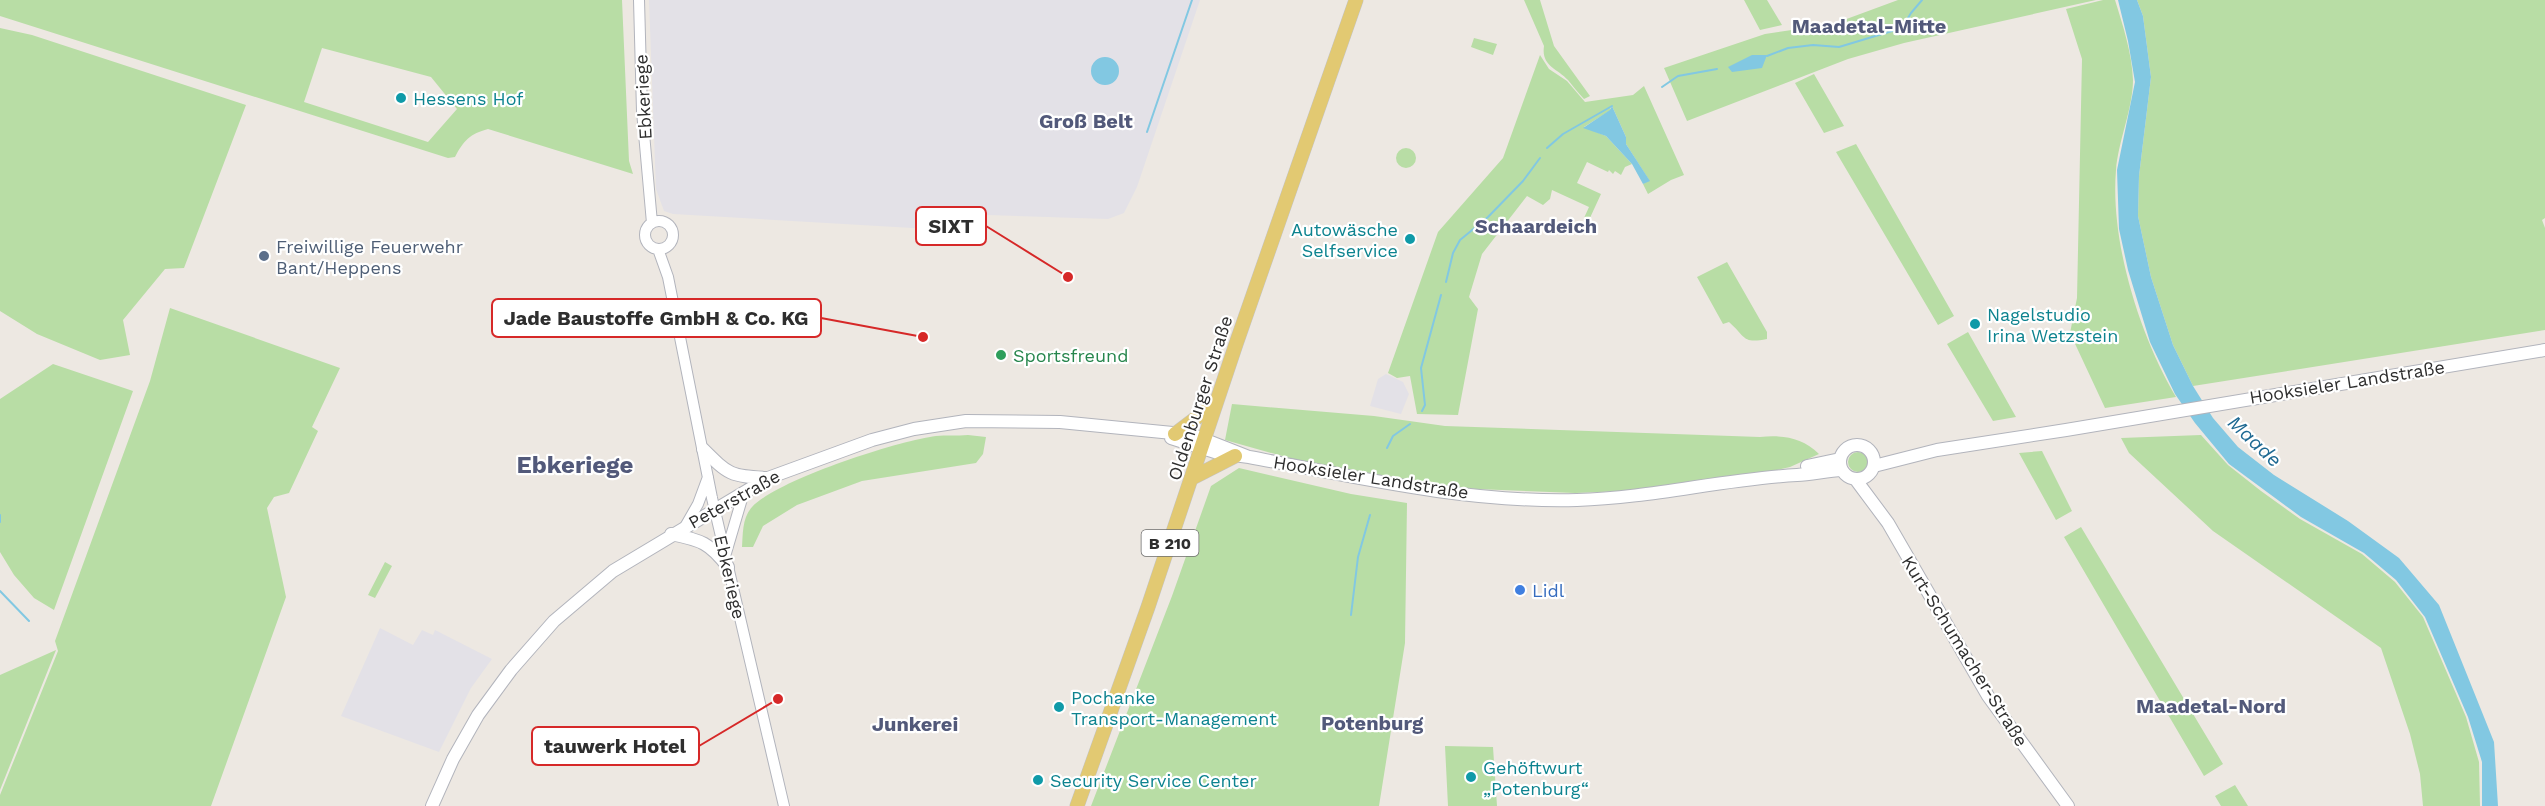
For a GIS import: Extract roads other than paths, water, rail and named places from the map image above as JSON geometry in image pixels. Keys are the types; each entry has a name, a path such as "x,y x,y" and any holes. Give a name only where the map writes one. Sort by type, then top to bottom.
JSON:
{"main road":[{"name":"Oldenburger Straße","path":"1077,806 1356,0"},
{"name":"Hooksieler Landstraße","path":"1872,465 1918,448 1937,450 2066,430 2545,350"},
{"path":"1175,434 1216,403"},
{"name":"Peterstraße","path":"432,806 453,759 478,715 538,638 606,576 671,534 768,478 872,440 914,429 966,422 1060,422 1175,434 1204,443"},
{"name":"Peterstraße","path":"1159,433 1204,443"},
{"name":"Hooksieler Landstraße","path":"1204,443 1242,456 1430,490 1575,500 1663,493 1841,464"},
{"path":"1854,446 1865,447 1872,465 1863,479 1856,480 1848,477 1841,464 1848,449 1854,446"},
{"path":"703,449 724,470 736,477 768,478"},
{"path":"1192,478 1242,456"},
{"name":"Kurt-Schumacher-Straße","path":"1872,465 1872,486 1888,523"},
{"name":"Kurt-Schumacher-Straße","path":"1856,480 1888,523 1988,696 2068,806"},
{"path":"671,534 705,543 727,562"}],"street":[{"name":"Ebkeriege","path":"639,0 642,111 650,194 657,222"},
{"path":"657,222 670,227 673,234 672,240 663,248 650,246 646,239 646,232 657,222"},
{"name":"Ebkeriege","path":"663,248 714,508 784,806"},
{"path":"686,525 698,504 708,477"},
{"path":"727,562 744,492"}],"water":[{"path":"2118,0 2137,0 2143,16 2151,77 2139,176 2138,216 2151,277 2173,345 2193,386 2213,418 2238,447 2274,475 2348,521 2399,558 2439,605 2494,742 2498,806 2482,806 2482,762 2468,717 2425,617 2396,580 2364,553 2301,517 2229,464 2195,423 2175,394 2150,342 2128,270 2119,229 2117,170 2135,82"},
{"path":"1752,55 1767,55 1762,68 1732,72 1728,67"},
{"path":"1105,57 1115,61 1119,71 1115,81 1105,85 1095,81 1091,71 1095,61"},
{"path":"1612,106 1626,137 1626,144 1650,181 1643,184 1632,164 1606,136 1583,128 1610,110"}],"waterway":[{"path":"1147,132 1192,0"},
{"path":"1767,56 1788,48 1813,45 1839,47 1902,28 1922,0"},
{"path":"1662,87 1678,76 1717,69"},
{"path":"1547,148 1563,134 1612,106"},
{"path":"1446,282 1453,253 1460,240 1488,217 1523,181 1540,158"},
{"path":"1422,411 1425,405 1421,368 1441,295"},
{"path":"1387,448 1393,436 1410,424"},
{"path":"0,515 0,522"},
{"path":"1351,615 1358,557 1370,515"},
{"path":"0,591 29,621"}],"place":[{"name":"Hessens Hof","path":"401,98"},
{"name":"Autowäsche Selfservice","path":"1410,239"},
{"name":"Freiwillige Feuerwehr Bant/Heppens","path":"264,256"},
{"name":"SIXT","path":"1068,277"},
{"name":"Nagelstudio Irina Wetzstein","path":"1975,324"},
{"name":"Jade Baustoffe GmbH & Co. KG","path":"923,337"},
{"name":"Sportsfreund","path":"1001,355"},
{"name":"Lidl","path":"1520,590"},
{"name":"tauwerk Hotel","path":"778,699"},
{"name":"Pochanke Transport-Management","path":"1059,707"},
{"name":"Gehöftwurt „Potenburg“","path":"1471,777"},
{"name":"Security Service Center","path":"1038,780"}],"district":[{"name":"Maadetal-Mitte","path":"1869,26"},
{"name":"Groß Belt","path":"1086,121"},
{"name":"Schaardeich","path":"1536,226"},
{"name":"Ebkeriege","path":"575,465"},
{"name":"Maadetal-Nord","path":"2211,706"},
{"name":"Potenburg","path":"1372,723"},
{"name":"Junkerei","path":"915,724"}],"water label":[{"name":"Maade","path":"2255,441"}]}
